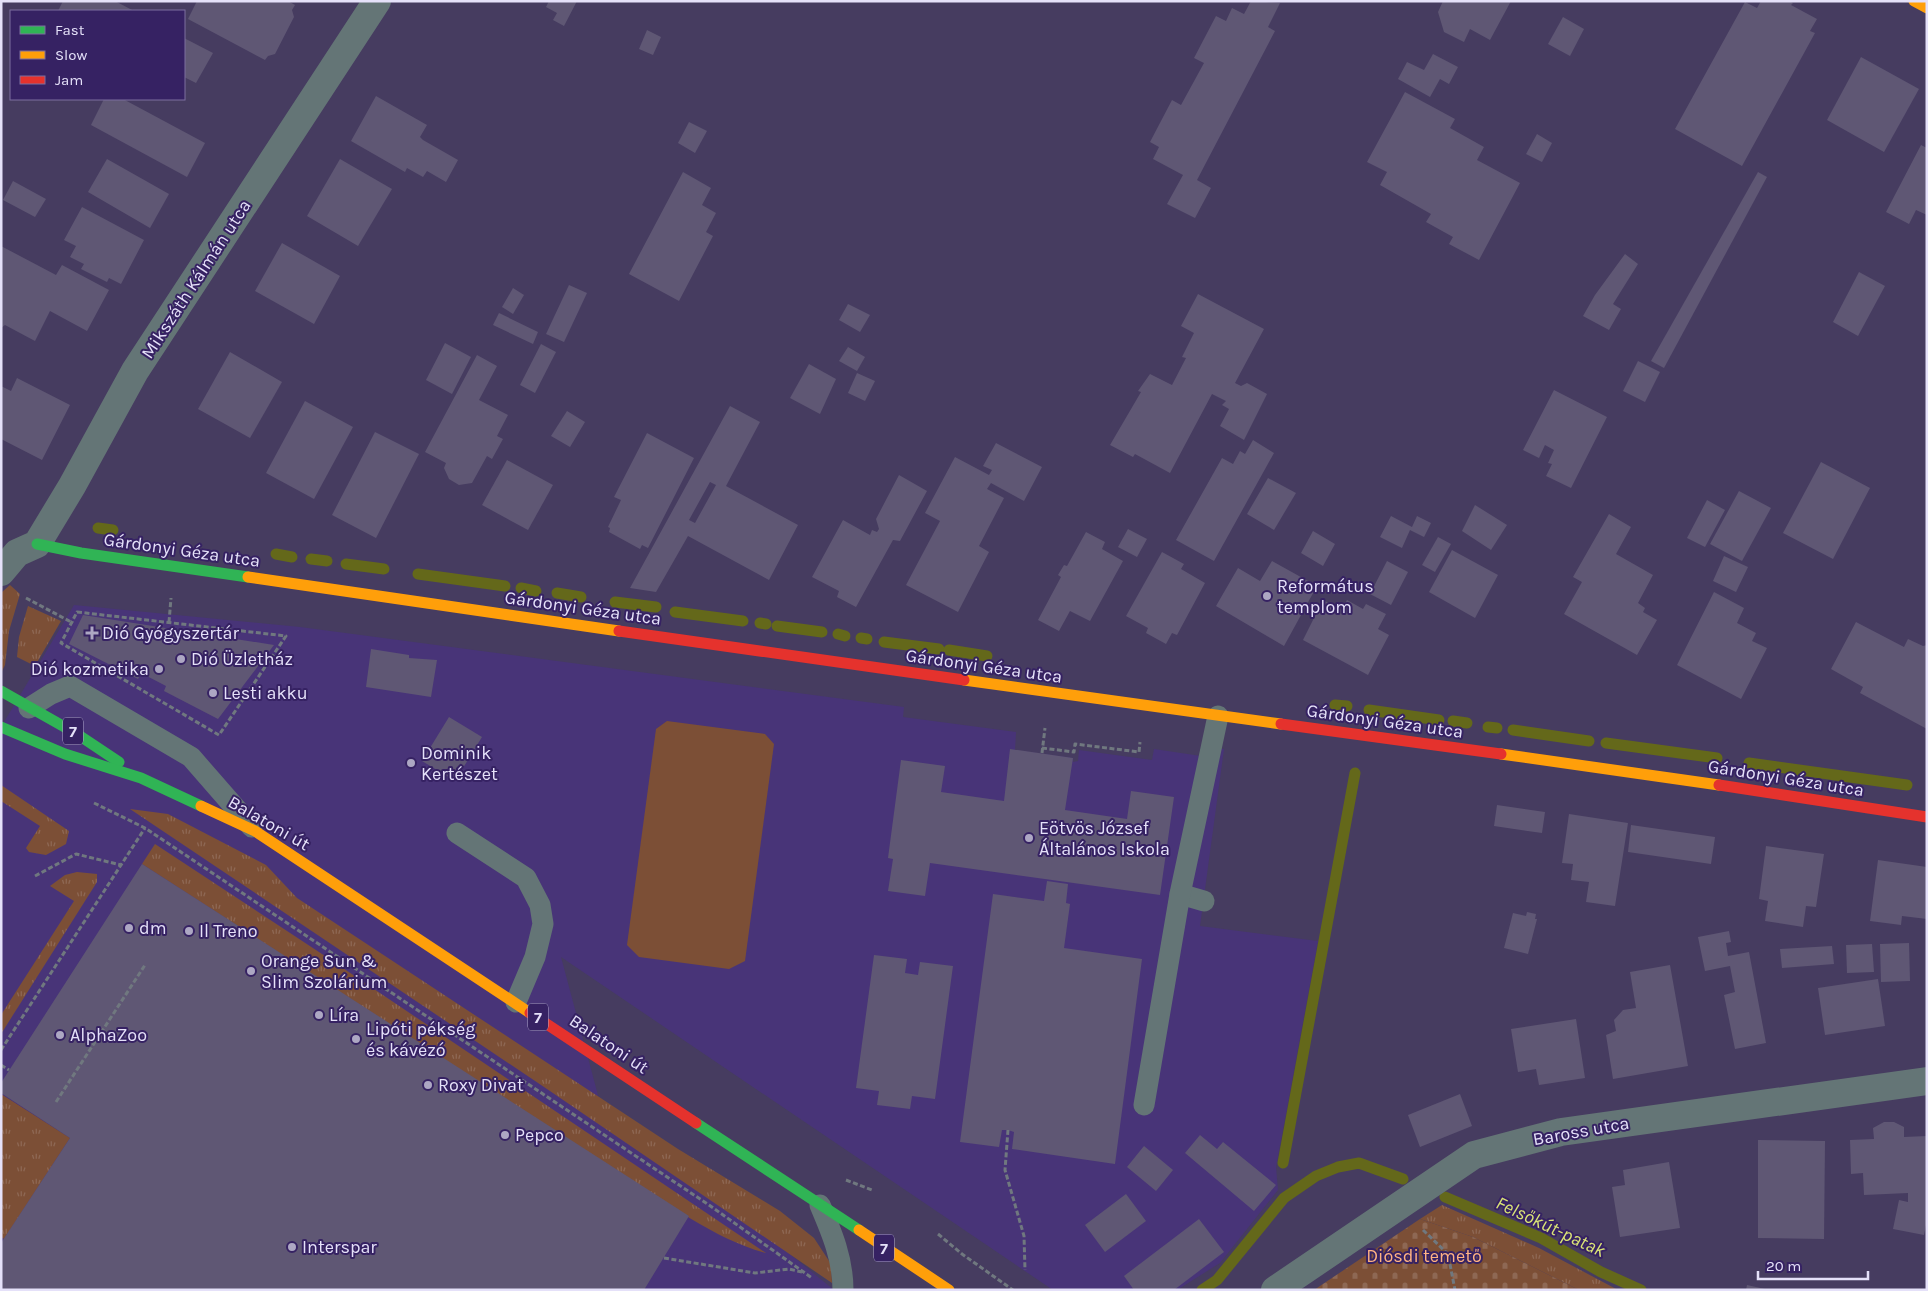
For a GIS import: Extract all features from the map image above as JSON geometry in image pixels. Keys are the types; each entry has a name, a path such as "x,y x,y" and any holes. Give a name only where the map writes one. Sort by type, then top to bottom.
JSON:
{"street":[{"name":"Mikszáth Kálmán utca","path":"14,555 72,486 135,371 377,1"},
{"path":"1914,1 1927,8"},
{"name":"Gárdonyi Géza utca","path":"14,555 101,556 1218,716 1660,776 1927,817"},
{"name":"Balatoni út","path":"1,691 78,734 141,778"},
{"name":"Balatoni út","path":"1,727 65,754 141,778 255,831 949,1290"},
{"name":"Baross utca","path":"1275,1290 1474,1155 1561,1132 1927,1081"}],"lane":[{"path":"29,708 51,694 70,686 191,756 255,831"},
{"path":"1144,1105 1180,894 1218,716"},
{"path":"457,834 526,878 540,906 542,924 534,957 516,1002"},
{"path":"1180,894 1204,901"},
{"path":"820,1205 835,1241 843,1272 843,1290"}],"path":[{"path":"26,598 73,623"},
{"path":"169,622 170,609"},
{"path":"78,612 286,636 219,735 61,644 73,623 78,612"},
{"path":"1042,753 1045,728"},
{"path":"1042,748 1074,752 1075,744 1139,752 1140,742"},
{"path":"94,803 145,828 709,1205 803,1272 789,1269 755,1273 664,1258"},
{"path":"1,1050 145,828"},
{"path":"35,876 76,854 121,864"},
{"path":"56,1102 145,965"},
{"path":"1,1065 10,1070"},
{"path":"1008,1130 1005,1170 1024,1236 1025,1270"},
{"path":"1395,1208 1414,1222 1448,1254 1455,1290"},
{"path":"938,1234 962,1254 1013,1290"}],"shaded area":[{"path":"74,605 300,627 904,707 903,717 1016,732 1015,750 1073,758 1073,762 1078,761 1079,750 1152,760 1154,749 1201,756 1203,746 1224,749 1200,926 1318,941 1276,1167 1278,1190 1220,1263 1177,1290 1053,1290 561,957 599,1099 834,1290 1,1290 1,727"}],"green space":[{"path":"10,585 20,594 9,631 5,665 1,673 1,593"},
{"path":"28,606 61,621 35,666 17,657 19,637"},
{"path":"667,721 765,734 774,744 745,961 729,969 639,957 627,945 656,729"},
{"path":"1,785 69,831 66,844 46,855 29,852 26,848 40,826 1,801"},
{"path":"130,809 168,814 266,865 297,898 678,1149 780,1211 814,1238 831,1264 832,1283 547,1089"},
{"path":"155,844 766,1253 747,1247 710,1230 674,1208 142,864"},
{"path":"77,872 97,874 97,882 1,1034 1,1015 74,901 50,886 65,875"},
{"path":"1,1094 70,1138 4,1239 1,1237"},
{"path":"1442,1205 1539,1248 1618,1290 1579,1290 1473,1237 1420,1219"},
{"name":"Diósdi temető","path":"1420,1219 1473,1237 1579,1290 1314,1290"}],"building":[{"path":"63,1 115,1 132,10 58,10"},
{"path":"197,1 288,1 295,5 292,10 294,17 275,54 268,56 265,60 188,19"},
{"path":"549,1 577,1 564,26 553,20 557,13 546,7"},
{"path":"1251,1 1280,3 1268,27 1275,31 1197,180 1211,188 1195,218 1167,204 1183,175 1153,159 1159,147 1150,142 1172,100 1181,105 1204,63 1194,58 1216,16 1226,21 1232,8 1244,14"},
{"path":"1443,1 1511,1 1490,40 1470,29 1464,42 1444,32 1438,12"},
{"path":"1761,1 1789,1 1793,3 1791,5 1817,19 1810,31 1815,33 1742,166 1675,129 1745,2 1757,8"},
{"path":"1563,17 1584,29 1570,56 1548,44"},
{"path":"647,30 661,37 653,55 639,49"},
{"path":"185,39 213,53 196,83 185,78"},
{"path":"1433,54 1458,67 1449,84 1440,79 1430,97 1398,79 1407,62 1424,70"},
{"path":"1861,57 1919,89 1884,152 1827,120"},
{"path":"1405,92 1455,119 1450,128 1484,147 1477,160 1520,183 1479,260 1449,244 1453,237 1426,222 1431,214 1380,185 1387,172 1367,162"},
{"path":"376,96 427,125 420,137 458,160 446,182 427,171 423,177 407,168 405,172 351,141"},
{"path":"104,100 125,100 205,143 187,177 91,125"},
{"path":"689,122 707,131 695,153 678,143"},
{"path":"1537,134 1552,143 1542,162 1526,154"},
{"path":"1921,145 1927,148 1927,215 1916,210 1909,224 1886,212"},
{"path":"107,159 169,194 150,228 88,192"},
{"path":"340,159 392,189 358,246 307,216"},
{"path":"683,172 711,188 702,205 716,213 706,232 713,236 679,301 629,274"},
{"path":"1758,172 1767,177 1664,368 1651,361"},
{"path":"13,181 46,199 35,217 3,200"},
{"path":"82,207 144,240 121,284 109,278 107,282 81,269 84,264 70,257 76,246 64,240"},
{"path":"282,243 340,276 314,324 255,291"},
{"path":"1,246 56,275 62,265 109,290 87,331 50,311 35,341 5,325 1,328"},
{"path":"1625,254 1638,264 1613,304 1621,309 1609,330 1583,316 1595,295"},
{"path":"1859,272 1885,286 1858,336 1833,322"},
{"path":"569,285 587,293 564,342 546,334"},
{"path":"513,288 524,295 513,314 502,307"},
{"path":"1198,294 1264,329 1235,383 1241,386 1247,383 1267,394 1244,440 1220,426 1229,409 1222,405 1226,401 1212,394 1170,473 1135,454 1133,457 1110,445 1141,392 1138,391 1150,374 1172,385 1186,358 1182,357 1194,333 1181,326"},
{"path":"848,304 870,315 860,332 839,320"},
{"path":"499,313 538,332 533,344 493,325"},
{"path":"445,343 471,357 452,394 426,380"},
{"path":"541,344 556,352 535,393 520,385"},
{"path":"848,347 865,357 857,371 839,361"},
{"path":"230,352 282,382 250,438 198,409"},
{"path":"477,355 497,366 479,400 508,415 497,436 503,439 492,459 487,456 472,483 459,485 449,479 444,468 446,463 425,452"},
{"path":"1638,361 1660,372 1645,402 1623,391"},
{"path":"809,364 836,379 820,414 790,398"},
{"path":"857,373 875,381 865,401 848,393"},
{"path":"17,378 70,405 42,460 1,439 1,386 11,391"},
{"path":"1554,390 1607,417 1571,488 1546,476 1552,464 1548,463 1554,450 1545,445 1539,458 1523,450"},
{"path":"305,401 353,427 314,499 266,473"},
{"path":"730,406 760,422 726,486 798,525 769,580 688,536 656,592 630,588","holes":["710,482 716,485 695,523 689,520"]},
{"path":"567,411 585,422 570,447 551,436"},
{"path":"375,432 419,454 376,538 332,515"},
{"path":"647,433 694,458 648,548 642,545 640,549 609,532 610,528 608,527 621,500 614,497"},
{"path":"1253,440 1274,453 1214,561 1176,540 1222,458 1233,464 1240,451 1245,454"},
{"path":"996,443 1042,467 1024,501 991,483 987,489 1004,498 979,546 989,552 958,612 906,585 940,521 925,513 955,457 989,475 992,470 983,466"},
{"path":"507,460 553,485 528,530 482,505"},
{"path":"1821,462 1870,488 1833,559 1783,533"},
{"path":"899,475 927,491 900,541 893,540 856,607 837,597 839,591 812,577 843,520 870,535 872,530 877,532 879,529 876,519"},
{"path":"1268,478 1296,493 1274,530 1247,514"},
{"path":"1739,491 1771,508 1742,561 1710,544"},
{"path":"1707,500 1725,510 1705,547 1687,538"},
{"path":"1475,505 1507,525 1491,550 1462,531"},
{"path":"1609,514 1631,527 1616,554 1653,575 1638,603 1645,608 1643,612 1657,620 1637,655 1564,614 1582,582 1573,577"},
{"path":"1391,516 1412,527 1417,516 1431,523 1424,537 1410,530 1402,548 1380,537"},
{"path":"1128,529 1147,539 1137,557 1118,547"},
{"path":"1313,531 1335,544 1323,566 1301,553"},
{"path":"1086,532 1105,542 1102,549 1123,561 1090,621 1070,611 1059,631 1038,620 1061,577 1058,575 1064,565 1067,566"},
{"path":"1438,537 1451,544 1435,572 1422,565"},
{"path":"1452,550 1498,575 1475,618 1429,592"},
{"path":"1162,552 1184,564 1181,569 1205,583 1177,635 1172,633 1166,644 1146,633 1148,628 1126,616"},
{"path":"1724,556 1748,567 1736,592 1713,581"},
{"name":"Református templom","path":"1272,561 1317,586 1284,646 1216,606 1238,568 1260,581"},
{"path":"1387,561 1408,572 1391,605 1370,594"},
{"path":"1714,592 1744,608 1737,623 1756,633 1752,641 1767,648 1741,699 1677,665"},
{"path":"1323,600 1342,610 1347,600 1363,609 1366,604 1386,614 1378,629 1389,635 1368,675 1303,640"},
{"name":"Dió Üzletház","path":"83,615 274,645 218,719 164,691 166,686 141,673 138,679 69,644"},
{"path":"1856,622 1904,647 1908,639 1923,646 1927,645 1927,729 1860,693 1863,687 1831,669"},
{"path":"371,649 409,655 409,658 437,660 431,697 366,687"},
{"path":"449,717 482,737 455,781 422,761"},
{"name":"Eötvös József Általános Iskola","path":"1010,749 1073,758 1065,810 1127,819 1131,791 1174,797 1160,895 930,863 925,896 888,891 893,859 888,858 901,760 945,766 941,792 1004,801"},
{"path":"1497,805 1545,812 1542,833 1494,826"},
{"path":"1569,814 1628,823 1615,906 1586,902 1589,882 1571,880 1573,864 1562,863"},
{"path":"1631,825 1715,837 1711,864 1628,852"},
{"path":"1766,846 1824,854 1816,907 1806,906 1803,927 1765,921 1768,901 1759,899"},
{"path":"1878,860 1927,867 1927,919 1902,916 1901,925 1870,921"},
{"path":"142,864 689,1216 644,1290 1,1290 1,1243 70,1138 1,1093 1,1083"},
{"path":"1047,881 1068,884 1066,903 1070,904 1064,948 1142,959 1115,1164 1012,1149 1014,1132 1008,1130 1002,1130 999,1147 960,1142 993,894 1044,901"},
{"path":"1527,912 1536,914 1535,919 1537,919 1528,954 1504,948 1513,913 1526,916"},
{"path":"1729,931 1731,942 1726,943 1728,956 1749,952 1766,1043 1735,1049 1724,995 1735,992 1730,966 1705,971 1698,937"},
{"path":"1909,943 1910,981 1881,982 1880,944"},
{"path":"1872,944 1874,972 1847,973 1846,945"},
{"path":"1832,946 1834,964 1782,968 1780,949"},
{"path":"874,955 907,959 905,973 918,975 920,962 953,966 935,1099 912,1096 910,1109 877,1105 879,1091 856,1088"},
{"path":"1670,965 1688,1066 1613,1079 1606,1035 1616,1031 1614,1020 1623,1010 1636,1008 1630,972"},
{"path":"1878,979 1885,1026 1825,1035 1818,988"},
{"path":"1576,1019 1585,1078 1539,1085 1536,1069 1518,1072 1511,1029"},
{"path":"1460,1094 1472,1126 1420,1147 1408,1115"},
{"path":"1884,1122 1894,1122 1904,1127 1904,1137 1927,1136 1927,1220 1924,1235 1893,1229 1899,1200 1908,1202 1908,1193 1864,1195 1863,1173 1851,1174 1850,1140 1874,1139 1873,1128"},
{"path":"1200,1135 1217,1149 1223,1142 1276,1185 1254,1211 1185,1153"},
{"path":"1758,1140 1825,1141 1824,1239 1758,1238"},
{"path":"1144,1146 1173,1170 1156,1191 1127,1167"},
{"path":"1669,1162 1680,1228 1620,1237 1612,1187 1625,1185 1623,1170"},
{"path":"1126,1194 1146,1221 1105,1252 1085,1225"},
{"path":"1199,1219 1224,1252 1174,1290 1134,1290 1124,1276"},
{"path":"1747,1285 1765,1289 1765,1290 1746,1290"}],"waterway":[{"path":"98,528 113,530"},
{"path":"276,554 292,557"},
{"path":"311,559 327,561"},
{"path":"346,564 384,569"},
{"path":"418,574 505,586"},
{"path":"521,588 536,591"},
{"path":"557,593 581,597"},
{"path":"615,602 656,607"},
{"path":"675,612 743,621"},
{"path":"760,623 766,624"},
{"path":"777,626 822,632"},
{"path":"838,634 845,636"},
{"path":"861,638 867,639"},
{"path":"884,642 939,649"},
{"path":"949,650 987,656"},
{"path":"1335,705 1347,706"},
{"path":"1369,710 1439,720"},
{"path":"1453,721 1467,723"},
{"path":"1488,727 1497,728"},
{"path":"1513,730 1589,741"},
{"path":"1606,743 1717,758"},
{"path":"1749,763 1907,785"},
{"path":"1283,1163 1355,773"},
{"name":"Felsőkút-patak","path":"1202,1290 1217,1280 1284,1198 1316,1176 1338,1167 1359,1163 1403,1179"},
{"name":"Felsőkút-patak","path":"1445,1197 1541,1238 1601,1272 1641,1290"}],"traffic: fast":[{"path":"37,544 81,553 248,577"},
{"path":"1,691 77,734 119,762"},
{"path":"1,727 65,754 141,778 201,806"},
{"path":"696,1123 859,1230"}],"traffic: slow":[{"path":"1914,1 1927,8"},
{"path":"248,577 619,631"},
{"path":"964,680 1281,724"},
{"path":"1501,754 1719,785"},
{"path":"201,806 255,831 530,1013"},
{"path":"859,1230 949,1290"}],"traffic: jam":[{"path":"619,631 964,680"},
{"path":"1281,724 1501,754"},
{"path":"1719,785 1927,817"},
{"path":"530,1013 696,1123"}],"place":[{"name":"Református templom","path":"1267,596"},
{"name":"Dió Gyógyszertár","path":"92,633"},
{"name":"Dió Üzletház","path":"181,659"},
{"name":"Dió kozmetika","path":"159,669"},
{"name":"Lesti akku","path":"213,693"},
{"name":"Dominik Kertészet","path":"411,763"},
{"name":"Eötvös József Általános Iskola","path":"1029,838"},
{"name":"dm","path":"129,928"},
{"name":"Il Treno","path":"189,931"},
{"name":"Orange Sun & Slim Szolárium","path":"251,971"},
{"name":"Líra","path":"319,1015"},
{"name":"AlphaZoo","path":"60,1035"},
{"name":"Lipóti pékség és kávézó","path":"356,1039"},
{"name":"Roxy Divat","path":"428,1085"},
{"name":"Pepco","path":"505,1135"},
{"name":"Interspar","path":"292,1247"}]}
